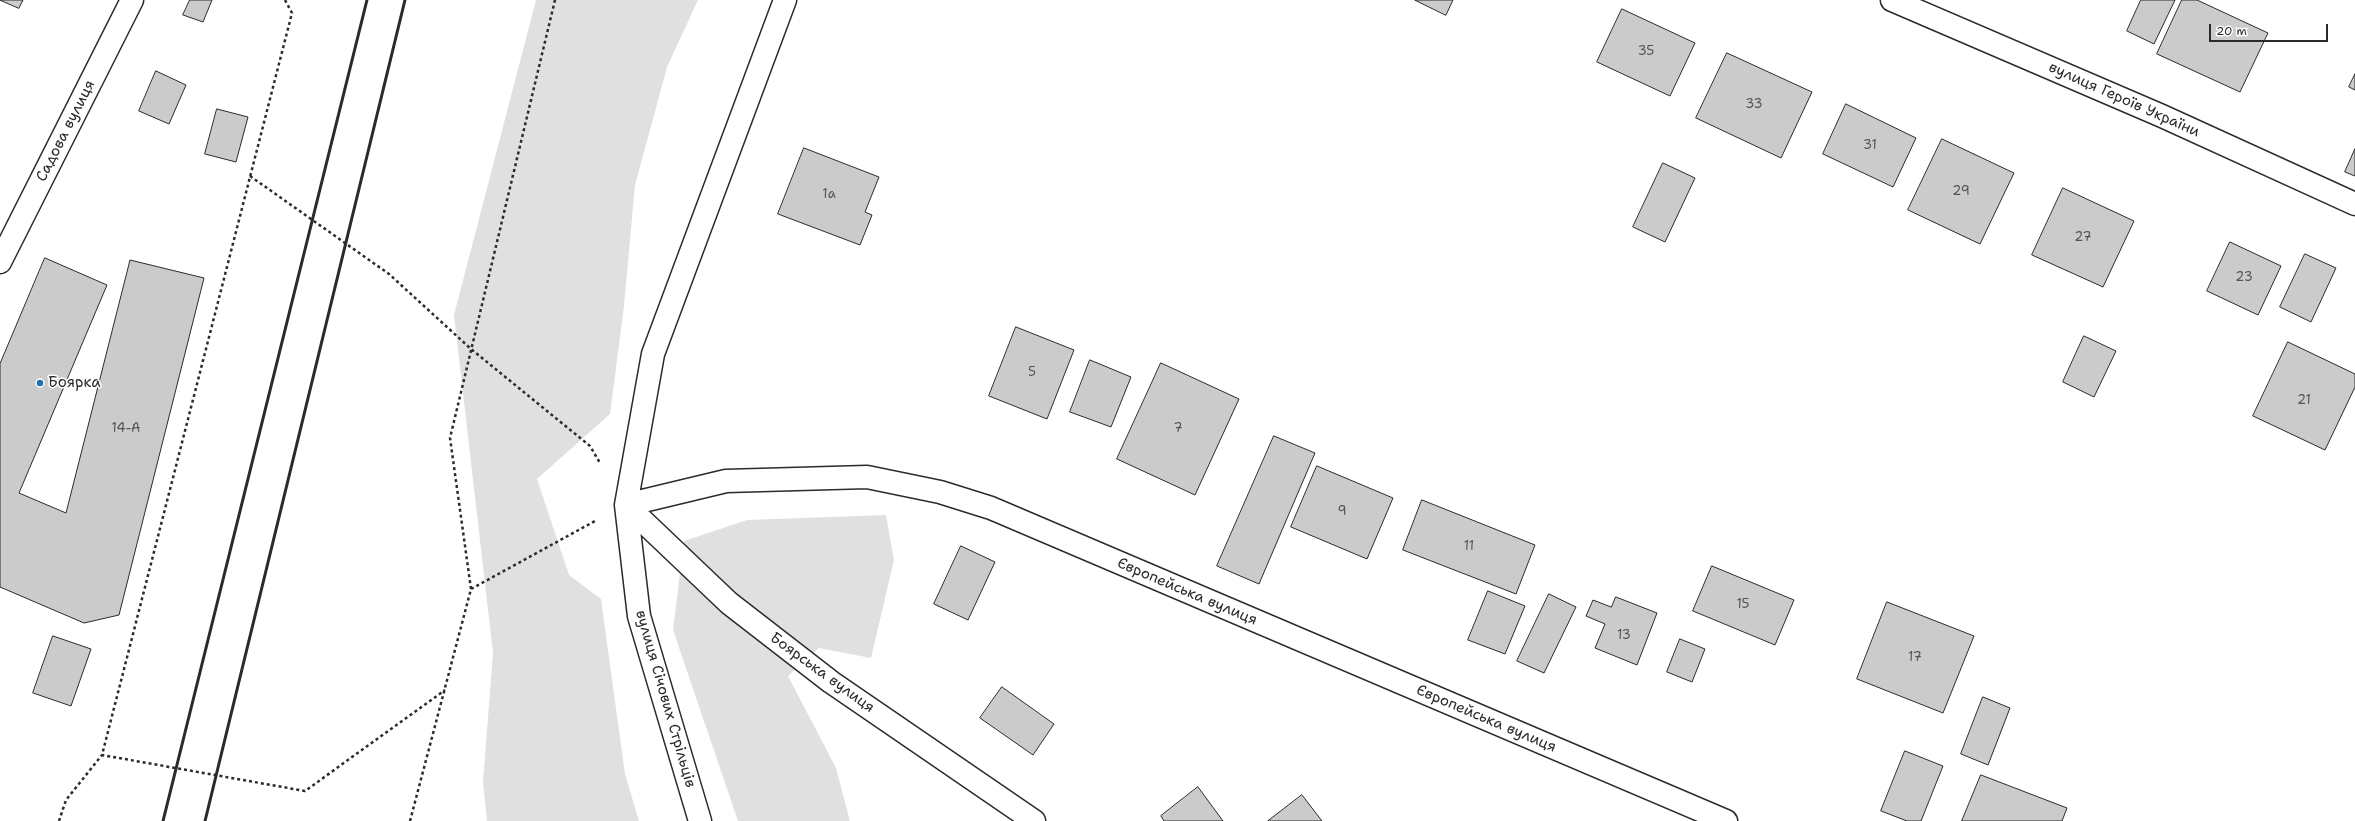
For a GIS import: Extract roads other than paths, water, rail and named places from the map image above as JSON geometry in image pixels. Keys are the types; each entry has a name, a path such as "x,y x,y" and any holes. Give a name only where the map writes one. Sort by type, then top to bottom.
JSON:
{"street":[{"name":"Садова вулиця","path":"0,262 132,0"},
{"name":"вулиця Січових Стрільців","path":"700,821 639,616 626,505 653,354 785,0"},
{"name":"вулиця Героїв України","path":"1892,0 2162,116 2355,204"},
{"name":"Європейська вулиця","path":"626,505 726,481 867,477 940,492 991,508 1726,821"},
{"name":"Боярська вулиця","path":"626,505 729,603 831,682 1034,821"}],"railway":[{"path":"163,821 367,0"},
{"path":"205,821 405,0"}],"place":[{"name":"Боярка","path":"40,383"}]}
